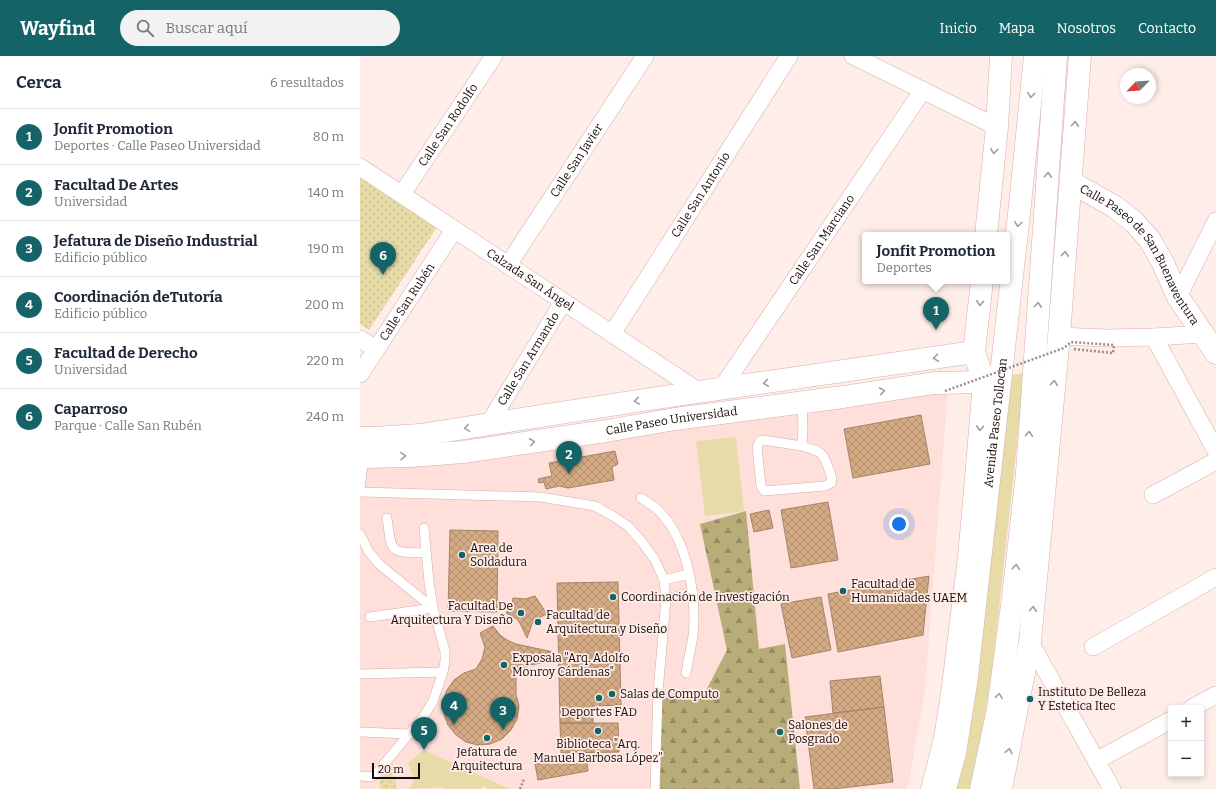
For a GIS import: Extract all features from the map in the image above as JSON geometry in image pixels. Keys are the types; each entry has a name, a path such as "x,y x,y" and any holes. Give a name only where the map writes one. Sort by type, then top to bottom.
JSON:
{"main road":[{"path":"986,232 997,127 1001,56"},
{"name":"Avenida Paseo Tollocan","path":"945,789 955,753 967,676 1020,205 1035,56"},
{"path":"981,789 998,709 1013,598 1027,473 1056,56"},
{"path":"1001,789 1030,642 1048,450 1066,342 1071,182 1080,56"},
{"name":"Calle Paseo de San Buenaventura","path":"1071,182 1115,207 1134,222 1150,240 1163,263 1178,297 1209,331 1216,352"},
{"name":"Avenida Paseo Tollocan","path":"932,789 945,738 952,694 975,497 984,382 974,352 982,284"},
{"name":"Calle Paseo Universidad","path":"361,451 375,438 420,435 974,352"},
{"path":"839,372 835,382 838,393 843,397"},
{"path":"793,379 800,389 801,403"},
{"name":"Calle Paseo Universidad","path":"361,451 411,456 476,450 606,431 675,419 801,403 934,383 984,382"},
{"path":"1027,473 1048,450"}],"street":[{"name":"Calle San Rodolfo","path":"402,194 494,56"},
{"name":"Calle San Javier","path":"508,265 645,56"},
{"name":"Calle San Antonio","path":"612,334 789,56"},
{"path":"853,56 997,127"},
{"name":"Calle San Marciano","path":"721,389 923,90"},
{"name":"Calzada San Ángel","path":"360,167 700,392"},
{"path":"1178,297 1216,221"},
{"name":"Calle San Rubén","path":"360,374 454,230"},
{"name":"Calle San Armando","path":"493,417 563,302"},
{"path":"1066,342 1106,338 1154,337 1209,331"},
{"path":"1154,337 1216,451"},
{"path":"360,339 376,349"},
{"path":"1153,495 1216,461"},
{"path":"1093,647 1216,577"},
{"path":"1030,642 1112,789"},
{"path":"1198,705 1216,695"},
{"path":"1096,761 1168,722"}],"lane":[{"path":"801,403 803,426 802,446"},
{"path":"763,440 802,446 823,454 826,458 832,477 831,483 825,486 766,492 762,489 757,446 760,442 763,440"},
{"path":"360,488 361,451"},
{"path":"360,492 540,498 595,506 628,526 655,560 664,580 666,599 658,692 655,789"},
{"path":"641,498 658,511 670,525 680,544 689,574 692,592 693,635 686,673"},
{"path":"387,518 390,541 394,549 398,552 426,553"},
{"path":"360,776 370,777 375,775 410,734 433,701 443,672 445,651 433,608 424,528"},
{"path":"360,534 369,552 380,565 433,608"},
{"path":"664,580 689,574"},
{"path":"666,599 692,592"},
{"path":"370,617 433,608"},
{"path":"360,674 443,672"},
{"path":"360,732 410,734"}],"path":[{"path":"945,391 1064,348 1071,342 1114,345 1113,353 1066,342"},
{"path":"520,789 524,779"}],"shaded area":[{"path":"360,175 437,227 369,330 360,324"},
{"path":"1024,373 992,673 972,789 955,789 1007,376"},
{"path":"948,387 925,690 909,782 906,789 360,789 360,463"},
{"path":"736,437 744,511 705,516 696,441"},
{"path":"424,750 510,789 487,789 483,785 481,789 445,789 441,787 410,789 414,780 408,763"},
{"path":"393,763 397,789 381,789 379,782"}],"green space":[{"path":"746,511 759,649 785,644 800,789 653,789 661,700 684,689 702,698 727,650 700,524"}],"building":[{"path":"921,415 930,464 853,478 844,429"},
{"path":"615,451 618,464 612,467 614,480 568,488 559,486 546,489 544,482 539,483 538,479 552,476 549,463"},
{"path":"828,502 838,560 791,568 781,510"},
{"path":"769,510 773,528 754,532 750,514"},
{"path":"450,530 498,531 497,612 448,611"},
{"path":"929,576 923,635 838,652 828,594"},
{"path":"618,582 621,705 593,706 593,723 560,723 557,583"},
{"path":"535,596 547,614 538,618 532,624 527,638 517,619 506,613 512,605 513,598 525,599"},
{"path":"821,597 831,650 792,658 781,604"},
{"path":"493,626 500,635 516,644 553,652 552,661 530,665 516,676 516,694 519,706 517,719 511,730 502,739 490,744 478,745 466,742 456,735 448,725 444,714 443,701 447,690 454,680 464,673 476,669 482,659 485,647 480,633"},
{"path":"880,676 884,707 833,713 830,681"},
{"path":"884,707 893,782 833,789 814,789 805,717"},
{"path":"560,723 618,723 619,752 561,753"},
{"path":"568,758 569,765 587,762 588,771 538,780 535,764"}],"place":[{"name":"Caparroso","path":"383,275"},
{"name":"Jonfit Promotion","path":"936,330"},
{"name":"Facultad De Artes","path":"569,474"},
{"name":"Area de Soldadura","path":"462,555"},
{"name":"Facultad de Humanidades UAEM","path":"843,591"},
{"name":"Coordinación de Investigación","path":"613,597"},
{"name":"Facultad De Arquitectura Y Diseño","path":"521,613"},
{"name":"Facultad de Arquitectura y Diseño","path":"538,622"},
{"name":"Exposala \"Arq. Adolfo Monroy Cárdenas\"","path":"504,665"},
{"name":"Salas de Computo","path":"612,694"},
{"name":"Deportes FAD","path":"599,698"},
{"name":"Instituto De Belleza Y Estetica Itec","path":"1030,699"},
{"name":"Coordinación deTutoría","path":"454,725"},
{"name":"Jefatura de Diseño Industrial","path":"503,730"},
{"name":"Biblioteca \"Arq. Manuel Barbosa López\"","path":"598,731"},
{"name":"Salones de Posgrado","path":"780,732"},
{"name":"Jefatura de Arquitectura","path":"487,738"},
{"name":"Facultad de Derecho","path":"424,750"}]}
